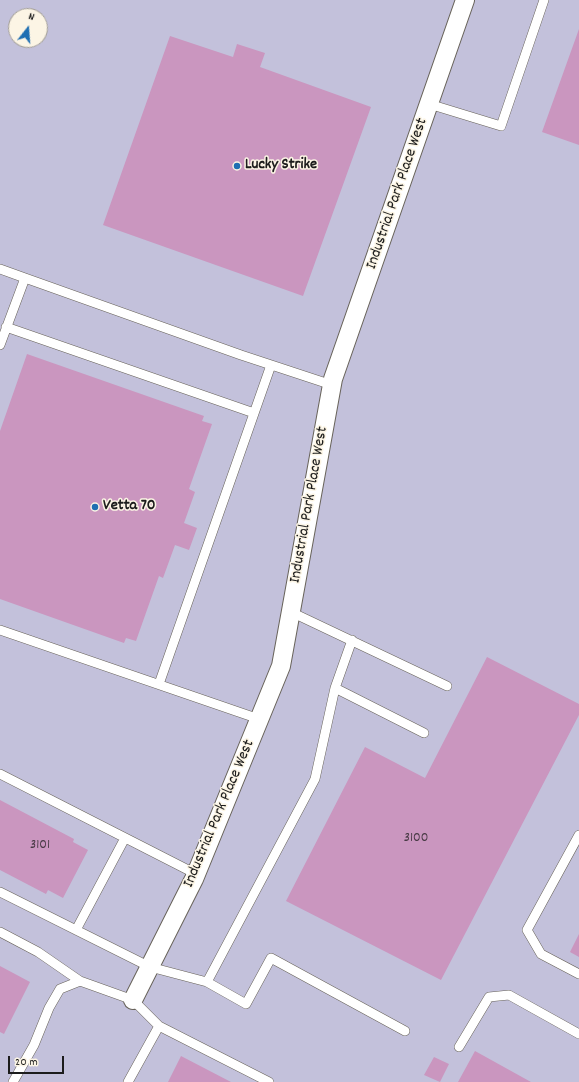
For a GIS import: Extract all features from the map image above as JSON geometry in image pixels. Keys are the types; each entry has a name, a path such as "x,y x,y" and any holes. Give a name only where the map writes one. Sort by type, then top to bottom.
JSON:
{"street":[{"name":"Industrial Park Place West","path":"133,1000 196,874 281,666 332,385 465,0"}],"lane":[{"path":"429,104 501,126 544,0"},
{"path":"0,269 271,365 332,385"},
{"path":"0,345 26,278"},
{"path":"6,327 254,414"},
{"path":"159,684 271,365"},
{"path":"291,612 447,686"},
{"path":"0,630 259,719"},
{"path":"207,982 315,779 335,688 352,640"},
{"path":"335,688 424,733"},
{"path":"0,774 196,874"},
{"path":"579,835 527,930 541,954 579,974"},
{"path":"76,930 125,838"},
{"path":"0,892 150,966 207,982 246,1004 271,958 405,1031"},
{"path":"0,932 38,952 80,981 133,1000 159,1026 269,1082"},
{"path":"13,1082 34,1045 49,1008 60,989 80,981"},
{"path":"459,1047 489,997 509,996 579,1034"},
{"path":"128,1082 159,1026"}],"shaded area":[{"path":"0,0 579,0 579,1082 0,1082"}],"building":[{"path":"579,29 579,145 542,132"},
{"name":"Lucky Strike","path":"170,36 233,57 237,44 265,53 260,67 371,107 303,296 103,225"},
{"name":"Vetta 70","path":"27,354 204,416 202,421 212,424 189,489 195,492 184,523 197,528 189,550 175,545 163,578 159,576 136,641 126,638 124,643 0,599 0,431"},
{"path":"487,657 579,704 579,715 441,980 286,901 365,747 425,778"},
{"path":"0,800 74,839 73,842 88,850 63,898 48,890 46,894 0,870"},
{"path":"579,934 579,957 570,952"},
{"path":"0,966 30,982 4,1034 0,1032"},
{"path":"475,1051 531,1082 458,1082"},
{"path":"181,1056 231,1082 168,1082"},
{"path":"434,1057 449,1064 440,1082 424,1075"}],"place":[{"name":"Lucky Strike","path":"237,166"},
{"name":"Vetta 70","path":"95,507"}]}
